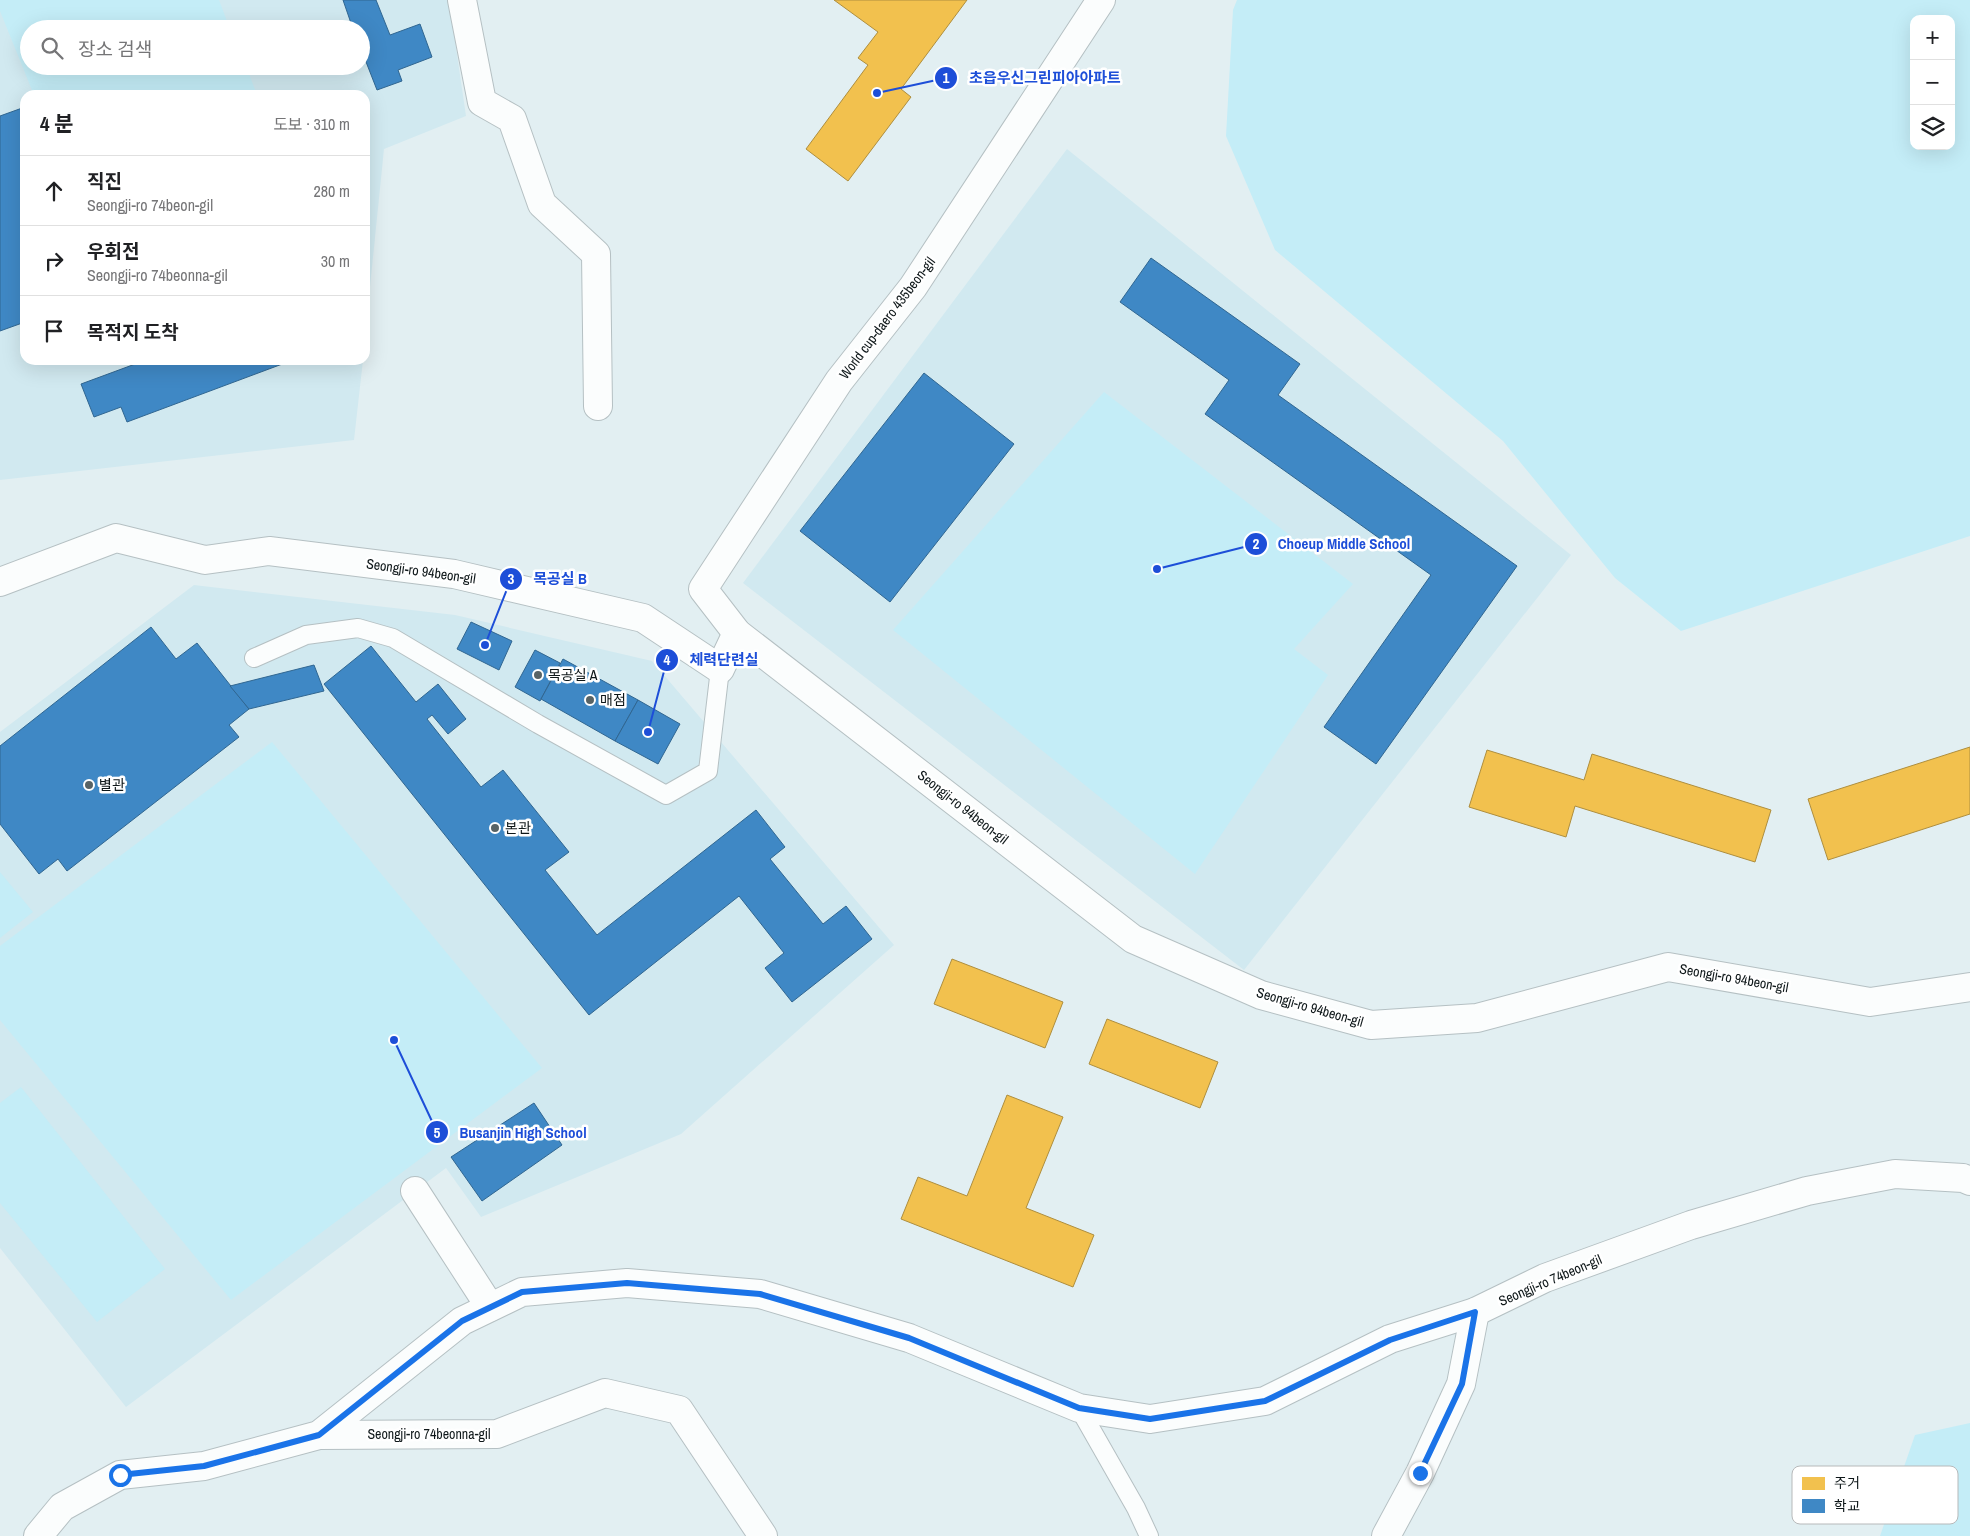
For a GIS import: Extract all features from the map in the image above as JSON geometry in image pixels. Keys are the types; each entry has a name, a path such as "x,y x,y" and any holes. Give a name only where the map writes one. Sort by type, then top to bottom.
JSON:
{"street":[{"path":"462,0 482,102 512,119 542,204 596,254 598,406"},
{"name":"World cup-daero 435beon-gil","path":"737,633 703,589 839,381 913,287 1101,0"},
{"name":"Seongji-ro 94beon-gil","path":"0,582 116,538 205,560 269,551 278,552 454,574 644,618 720,669"},
{"path":"720,669 737,633"},
{"name":"Seongji-ro 94beon-gil","path":"737,633 1133,939 1261,995 1371,1024 1477,1018 1668,967 1870,1002 1970,987"},
{"name":"Seongji-ro 74beon-gil","path":"38,1536 62,1506 120,1475 204,1466 319,1435 462,1321 522,1292 627,1283 760,1294 909,1338 1079,1408 1150,1419 1265,1401 1390,1340 1475,1312 1545,1278 1691,1225 1807,1191 1895,1174 1964,1178 1970,1181"},
{"path":"415,1190 490,1307"},
{"path":"1386,1536 1420,1473 1462,1384 1475,1312"},
{"name":"Seongji-ro 74beonna-gil","path":"319,1435 497,1434 604,1393 679,1410 763,1536"}],"lane":[{"path":"254,658 306,635 358,628 393,638 538,724 666,795 708,771 720,669"},
{"path":"1079,1408 1136,1508 1149,1536"}],"shaded area":[{"path":"0,0 449,0 466,116 384,149 370,287 370,90 20,90 20,365 362,365 354,440 0,480"},
{"path":"0,0 219,0 227,20 20,20 20,60 0,11"},
{"path":"1237,0 1970,0 1970,536 1681,631 1615,578 1503,441 1275,250 1226,136 1233,10"},
{"path":"26,75 249,75 255,90 32,90"},
{"path":"1067,149 1571,555 1244,970 743,583"},
{"path":"1104,392 1353,584 1294,649 1328,675 1195,874 893,630"},
{"path":"194,585 455,615 652,661 894,945 681,1134 481,1217 446,1168 126,1407 0,1248 0,732"},
{"path":"272,742 542,1068 231,1300 0,1020 0,946"},
{"path":"0,872 33,912 0,938"},
{"path":"21,1087 165,1269 97,1322 0,1203 0,1103"},
{"path":"1970,1423 1970,1536 1880,1536 1884,1524 1958,1524 1958,1466 1904,1466 1915,1435"}],"building: 주거":[{"path":"834,0 967,0 901,89 911,97 848,181 806,149 868,65 858,58 878,32"},
{"path":"1970,747 1970,814 1828,860 1808,799"},
{"path":"1487,750 1584,780 1592,754 1771,810 1755,862 1575,806 1566,837 1469,807"},
{"path":"952,959 1063,1002 1045,1048 934,1004"},
{"path":"1107,1019 1218,1062 1200,1108 1089,1064"},
{"path":"1007,1095 1063,1117 1026,1208 1094,1235 1073,1287 901,1219 918,1177 967,1196"}],"building: 학교":[{"path":"343,0 376,0 390,35 420,24 432,57 398,70 402,81 377,90 370,72 370,20 350,20"},
{"path":"20,109 20,324 0,331 0,116"},
{"path":"1151,258 1300,364 1278,395 1517,566 1376,764 1324,727 1431,575 1205,414 1229,380 1120,302"},
{"path":"132,365 280,365 127,422 121,407 94,417 81,384"},
{"path":"924,373 1014,444 890,602 800,531"},
{"path":"471,622 512,641 499,670 457,649"},
{"name":"별관","path":"151,627 176,659 197,643 249,709 229,725 239,737 67,871 58,859 39,874 0,824 0,746"},
{"name":"본관","path":"371,646 416,702 438,684 466,719 448,734 432,715 427,719 481,787 503,770 569,852 545,870 597,935 756,810 785,847 770,859 823,924 846,906 872,939 792,1002 765,968 784,953 739,896 589,1015 324,684"},
{"name":"목공실 A","path":"535,650 560,663 540,701 515,687"},
{"name":"매점","path":"563,659 638,700 615,741 541,699"},
{"path":"314,665 324,691 249,709 230,686"},
{"path":"638,700 680,724 658,764 615,741"},
{"path":"534,1103 562,1145 482,1201 451,1157"}],"place":[{"name":"초읍우신그린피아아파트","path":"877,93"},
{"name":"Choeup Middle School","path":"1157,569"},
{"name":"목공실 B","path":"485,645"},
{"name":"목공실 A","path":"538,675"},
{"name":"매점","path":"590,700"},
{"name":"체력단련실","path":"648,732"},
{"name":"별관","path":"89,785"},
{"name":"본관","path":"495,828"},
{"name":"Busanjin High School","path":"394,1040"}],"route":[{"path":"120,1475 204,1466 319,1435 462,1321 522,1292 627,1283 760,1294 909,1338 1079,1408 1150,1419 1265,1401 1390,1340 1475,1312 1462,1384 1420,1473"}]}
